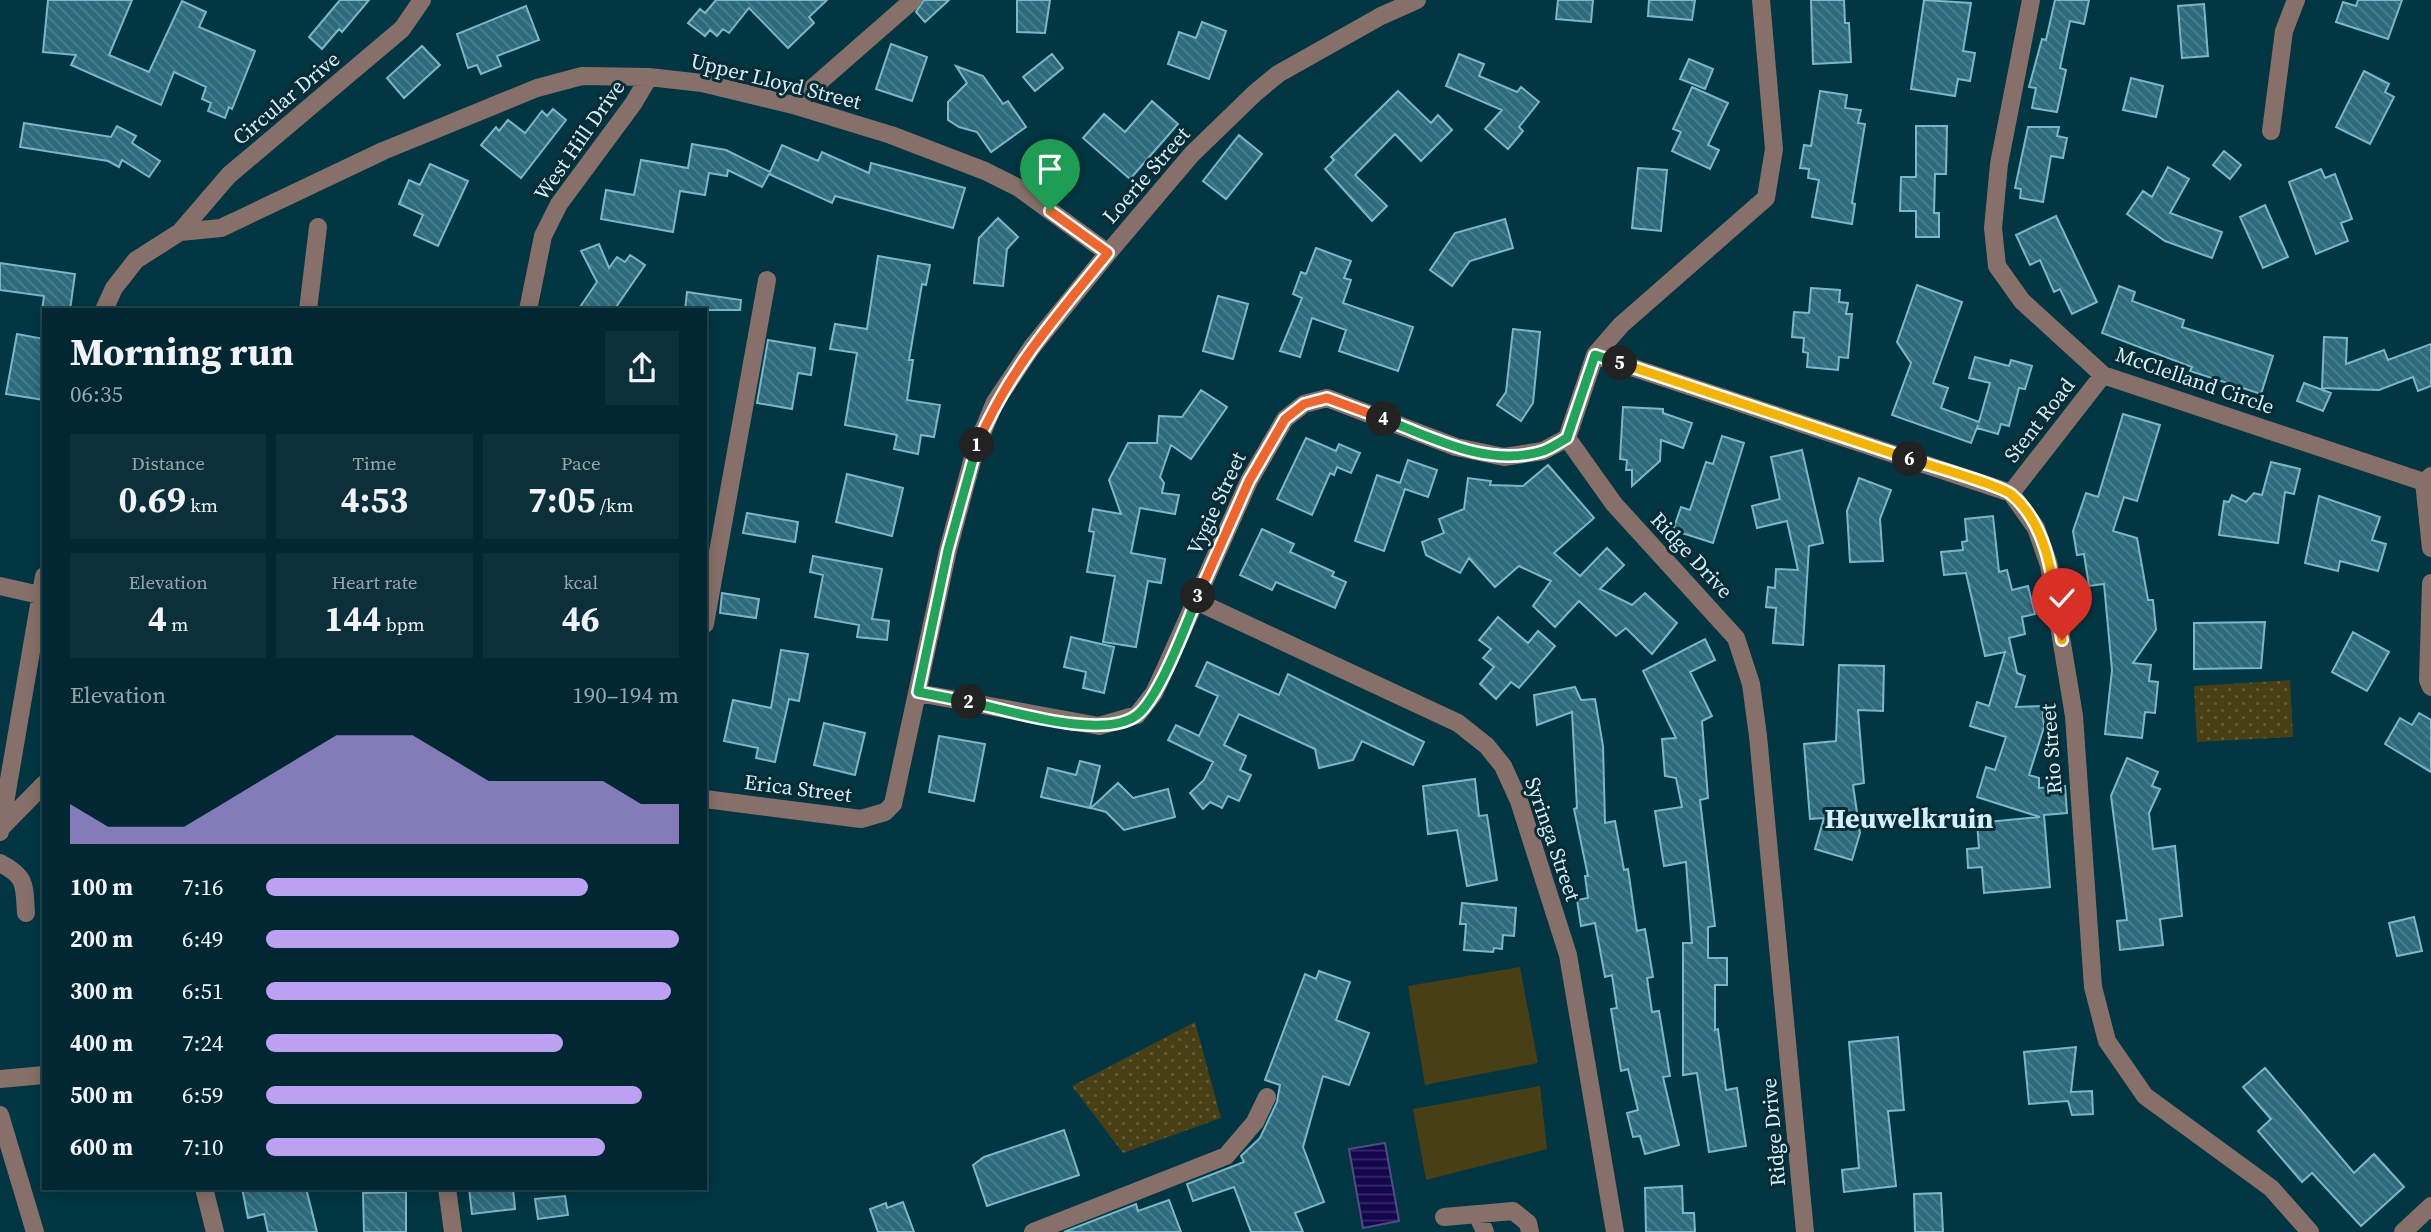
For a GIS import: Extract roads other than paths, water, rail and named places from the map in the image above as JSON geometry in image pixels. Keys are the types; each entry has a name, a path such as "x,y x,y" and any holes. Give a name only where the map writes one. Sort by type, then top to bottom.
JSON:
{"street":[{"name":"Circular Drive","path":"180,232 229,175 402,29 422,0"},
{"path":"793,104 913,0"},
{"name":"Loerie Street","path":"918,692 961,500 975,450 995,401 1032,347 1192,154 1278,74 1381,16 1417,0"},
{"path":"1567,438 1595,355 1639,309 1766,198 1774,149 1761,0"},
{"name":"McClelland Circle","path":"2031,0 1999,164 1993,228 1997,266 2022,301 2103,375 2428,479"},
{"path":"2271,131 2284,31 2296,0"},
{"name":"Upper Lloyd Street","path":"180,232 221,228 383,151 537,88 582,76 649,77 702,83 793,104 891,135 985,171 1019,188 1108,253"},
{"name":"West Hill Drive","path":"528,308 544,236 559,204 633,104 649,77"},
{"path":"308,308 318,227"},
{"path":"105,308 114,288 136,260 180,232"},
{"path":"707,613 767,281"},
{"path":"1595,355 2011,493"},
{"name":"Stent Road","path":"2011,493 2103,375"},
{"name":"Vygie Street","path":"918,692 1099,726 1121,722 1137,715 1154,693 1249,481 1285,419 1304,404 1327,398 1456,447 1504,457 1543,451 1567,438"},
{"name":"Ridge Drive","path":"1567,438 1614,504 1729,629 1744,656 1758,736 1805,1232"},
{"path":"2428,479 2431,548"},
{"name":"Rio Street","path":"2011,493 2036,528 2049,565 2074,716 2093,987 2106,1041 2145,1096 2271,1188 2310,1232"},
{"path":"2431,583 2428,680 2431,687"},
{"path":"0,586 42,596 0,830"},
{"name":"Syringa Street","path":"1196,601 1458,723 1487,746 1503,766 1519,801 1569,955 1615,1232"},
{"name":"Erica Street","path":"707,799 861,819 885,812 893,804 898,786 918,692"},
{"path":"0,830 42,786"},
{"path":"0,863 24,882 26,913"},
{"path":"0,1079 42,1075"},
{"path":"1032,1232 1226,1156 1255,1122 1266,1097"},
{"path":"0,1115 35,1232"},
{"path":"204,1190 215,1232"},
{"path":"447,1190 453,1232"},
{"path":"2403,1232 2431,1206"},
{"path":"1444,1217 1513,1212 1528,1223 1530,1232"},
{"path":"1476,1214 1485,1232"}],"district":[{"name":"Heuwelkruin","path":"1909,818"}]}
